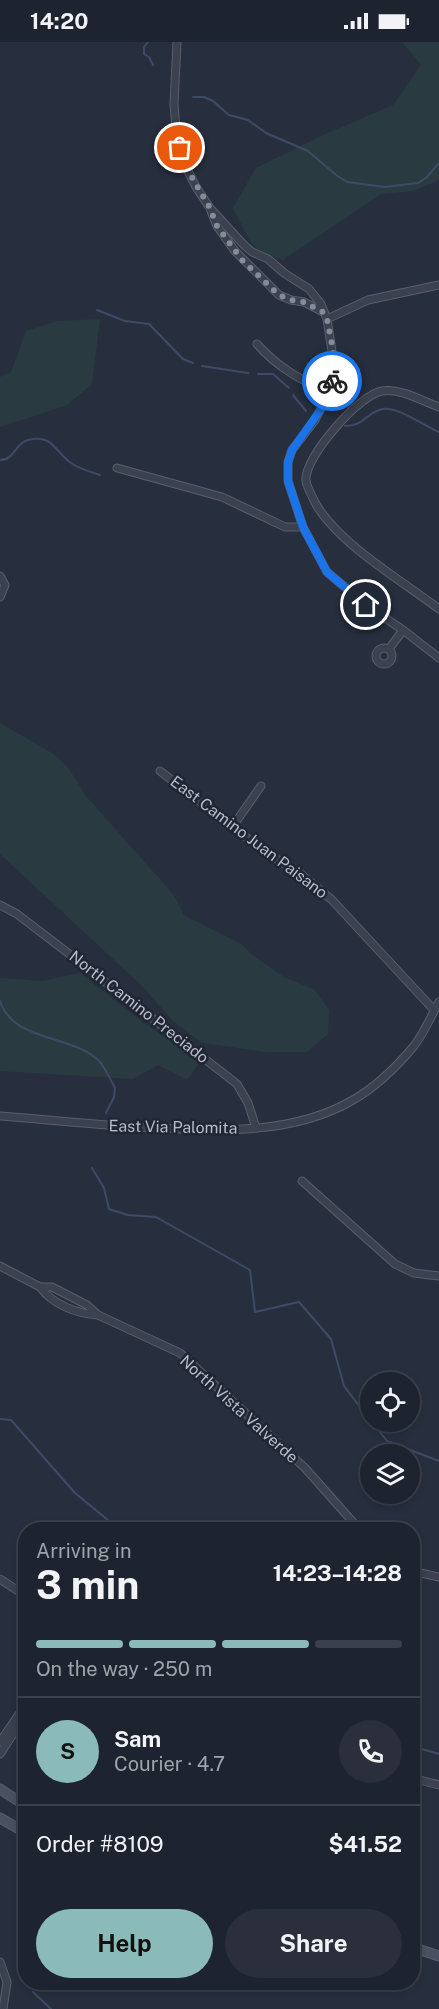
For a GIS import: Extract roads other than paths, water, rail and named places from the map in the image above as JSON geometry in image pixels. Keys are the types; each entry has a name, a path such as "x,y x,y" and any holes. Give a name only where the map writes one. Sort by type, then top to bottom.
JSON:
{"main road":[{"path":"0,1789 18,1801"},
{"path":"0,1818 18,1828"},
{"path":"420,1950 439,1956"}],"street":[{"path":"176,45 174,104 178,138 187,169 210,208 217,226 235,251 279,295 304,302 325,316"},
{"path":"210,208 252,252 268,259 284,273 309,289 321,304 325,316 334,364 329,393 315,420 292,450 288,462 288,481 303,527 327,572 366,605 404,630 439,658"},
{"path":"325,316 368,300 439,285"},
{"path":"257,344 280,367 329,393"},
{"path":"439,407 393,391 375,392 344,419 322,445 310,463 306,481 317,506 342,537 439,609"},
{"path":"117,468 222,497 285,527 303,527"},
{"path":"1,595 5,580"},
{"path":"389,649 404,630"},
{"name":"East Camino Juan Paisano","path":"160,771 264,851 302,875 332,900 434,1010"},
{"path":"233,826 261,786"},
{"name":"North Camino Preciado","path":"0,905 16,914 68,953 237,1084 248,1103 256,1128"},
{"name":"East Via Palomita","path":"0,1116 196,1130 284,1125 316,1117 354,1100 387,1074 416,1044 439,1002"},
{"path":"302,1181 395,1264 414,1273 439,1276"},
{"name":"North Vista Valverde","path":"0,1266 40,1287 52,1287 87,1305 98,1315 180,1353 305,1468 353,1522"},
{"path":"420,1573 439,1577"},
{"path":"0,1579 18,1591"},
{"path":"0,1742 18,1716"},
{"path":"0,1754 18,1726"},
{"path":"420,1780 439,1785"},
{"path":"0,1962 7,1982 3,2009"}],"waterway":[{"path":"148,42 144,47 144,54 149,57 153,65"},
{"path":"193,97 204,97 213,101 229,115 248,120 266,133 308,151 347,182 385,187 418,183 426,178 439,163"},
{"path":"97,310 125,321 149,324 183,359 193,363"},
{"path":"202,366 248,373"},
{"path":"258,374 273,374 289,388"},
{"path":"293,395 306,411"},
{"path":"345,426 357,424 377,411 390,409 439,432"},
{"path":"0,460 9,457 20,444 28,440 43,439 74,465 100,475"},
{"path":"0,1001 7,1014 17,1024 29,1031 73,1046 100,1062 115,1088 114,1097 106,1113"},
{"path":"92,1168 104,1188 109,1209 128,1215 156,1217 250,1270 255,1312 299,1302 331,1339 344,1386 360,1407"},
{"path":"0,1419 11,1420 75,1493 110,1522"},
{"path":"380,1432 387,1441 439,1461"},
{"path":"420,1747 439,1754"},
{"path":"33,1992 51,2009"}]}
